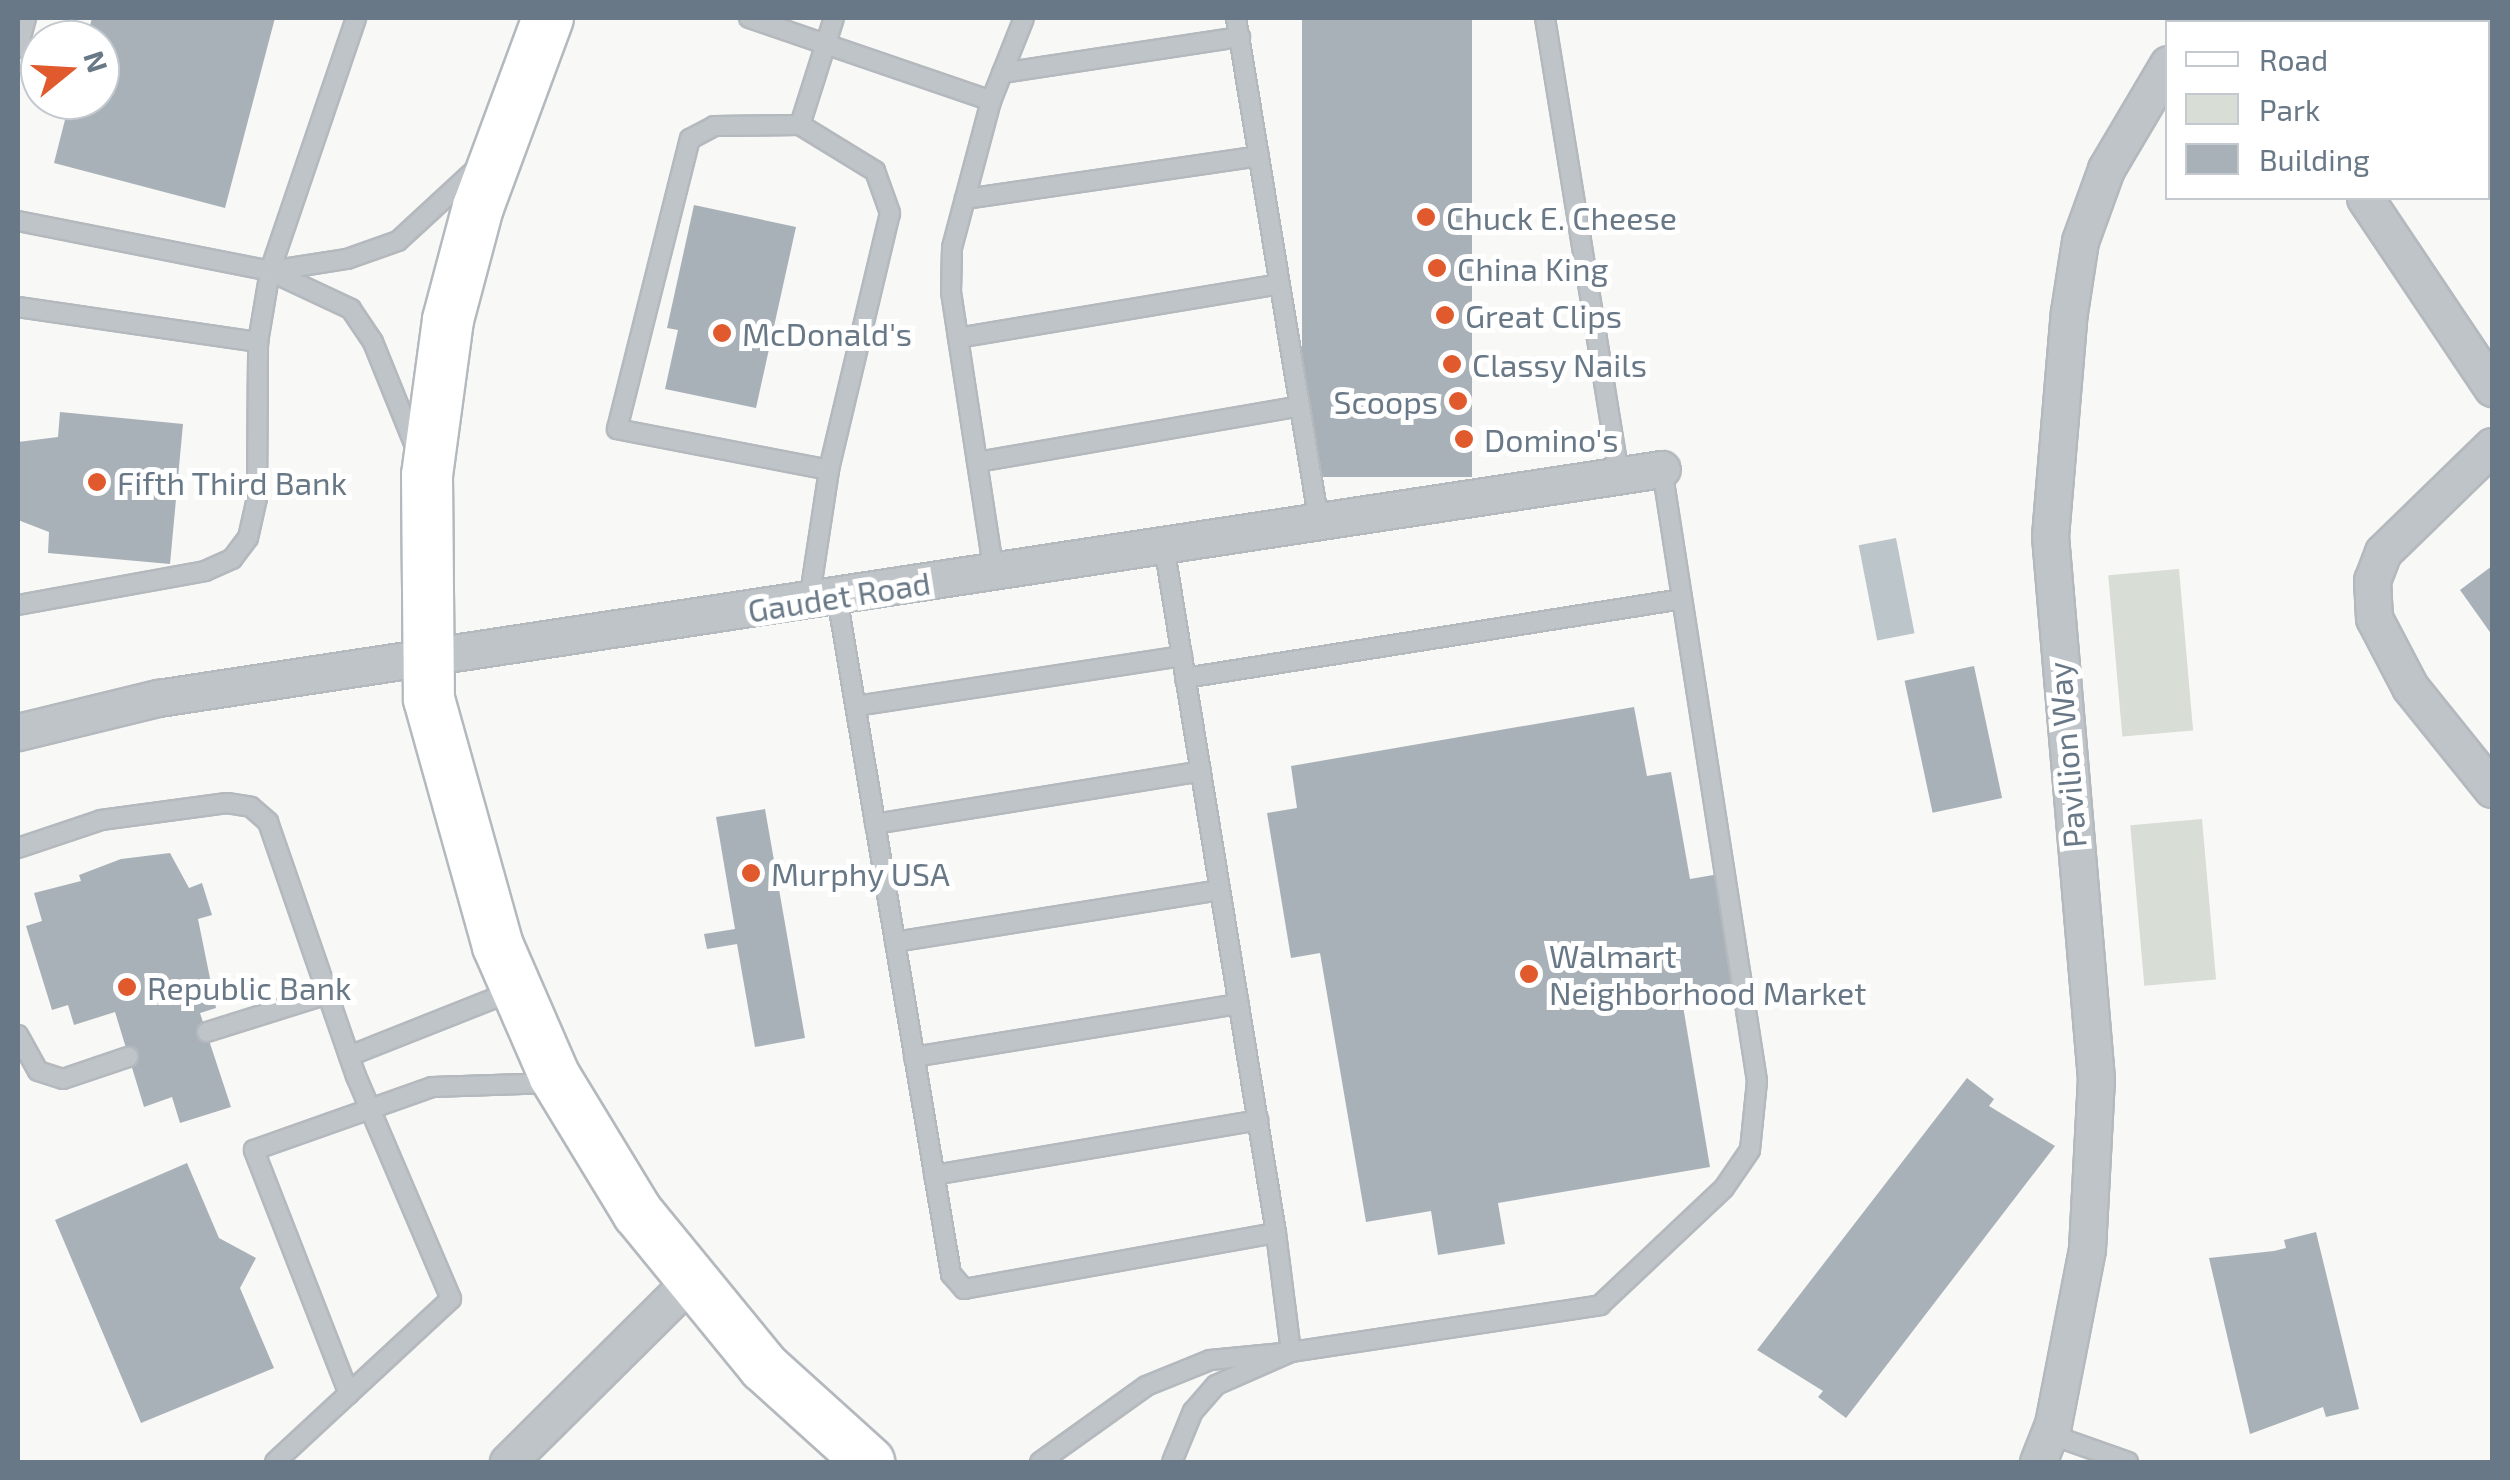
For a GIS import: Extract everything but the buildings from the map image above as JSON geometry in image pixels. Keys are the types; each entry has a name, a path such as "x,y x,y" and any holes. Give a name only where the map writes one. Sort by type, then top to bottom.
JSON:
{"main road":[{"path":"548,18 501,146 448,320 427,476 426,660 430,699 474,870 517,990 559,1083 638,1213 764,1366 868,1462"}],"street":[{"name":"Pavilion Way","path":"2044,1448 2087,1249 2096,1079 2053,611 2050,536 2066,350 2080,241 2106,169 2165,69"},
{"path":"2366,200 2492,388"},
{"path":"2492,446 2383,552 2372,580 2374,618 2410,687 2492,789"},
{"name":"Gaudet Road","path":"18,732 158,698 1662,469"},
{"path":"508,1462 692,1279"}],"lane":[{"path":"18,48 26,18"},
{"path":"18,606 181,576 232,559 248,538 256,498 258,342 270,271 356,18"},
{"path":"749,18 991,101"},
{"path":"800,124 834,18"},
{"path":"994,572 958,338 952,248 991,101 1024,18"},
{"path":"1236,18 1319,522"},
{"path":"1545,18 1619,476"},
{"path":"1002,74 1240,37"},
{"path":"829,470 618,428 690,138 714,126 800,124 875,171 890,212 829,470 823,599 856,706 951,1274 964,1289 1276,1233"},
{"path":"270,271 348,259 398,241 501,146"},
{"path":"965,200 1259,156"},
{"path":"18,222 270,271 351,309 372,342 427,476"},
{"path":"958,338 1280,284"},
{"path":"18,307 258,342"},
{"path":"977,462 1300,406"},
{"path":"1040,1462 1146,1386 1210,1360 1291,1352 1600,1306 1724,1188 1750,1150 1757,1081 1662,469"},
{"path":"1164,546 1276,1233 1291,1352"},
{"path":"1185,678 1682,598"},
{"path":"856,706 1182,656"},
{"path":"876,824 1200,770"},
{"path":"18,848 100,820 227,802 251,806 268,822 349,1056 450,1300 275,1462"},
{"path":"895,942 1220,890"},
{"path":"349,1056 517,990"},
{"path":"206,1032 328,994"},
{"path":"914,1057 1239,1004"},
{"path":"18,1035 38,1071 63,1078 128,1057"},
{"path":"348,1394 254,1150 432,1087 559,1083"},
{"path":"934,1175 1258,1120"},
{"path":"1172,1462 1193,1411 1216,1385 1291,1352"},
{"path":"2044,1448 2128,1462"}],"green space":[{"path":"2179,569 2193,730 2122,737 2108,575"},
{"path":"2202,819 2216,979 2144,986 2130,825"}],"shaded area":[{"path":"1896,538 1915,633 1877,640 1859,545"}],"place":[{"name":"Chuck E. Cheese","path":"1426,217"},
{"name":"China King","path":"1437,268"},
{"name":"Great Clips","path":"1445,315"},
{"name":"McDonald's","path":"722,333"},
{"name":"Classy Nails","path":"1452,364"},
{"name":"Scoops","path":"1458,401"},
{"name":"Domino's","path":"1464,439"},
{"name":"Fifth Third Bank","path":"97,482"},
{"name":"Murphy USA","path":"751,873"},
{"name":"Walmart Neighborhood Market","path":"1529,974"},
{"name":"Republic Bank","path":"127,987"}]}
